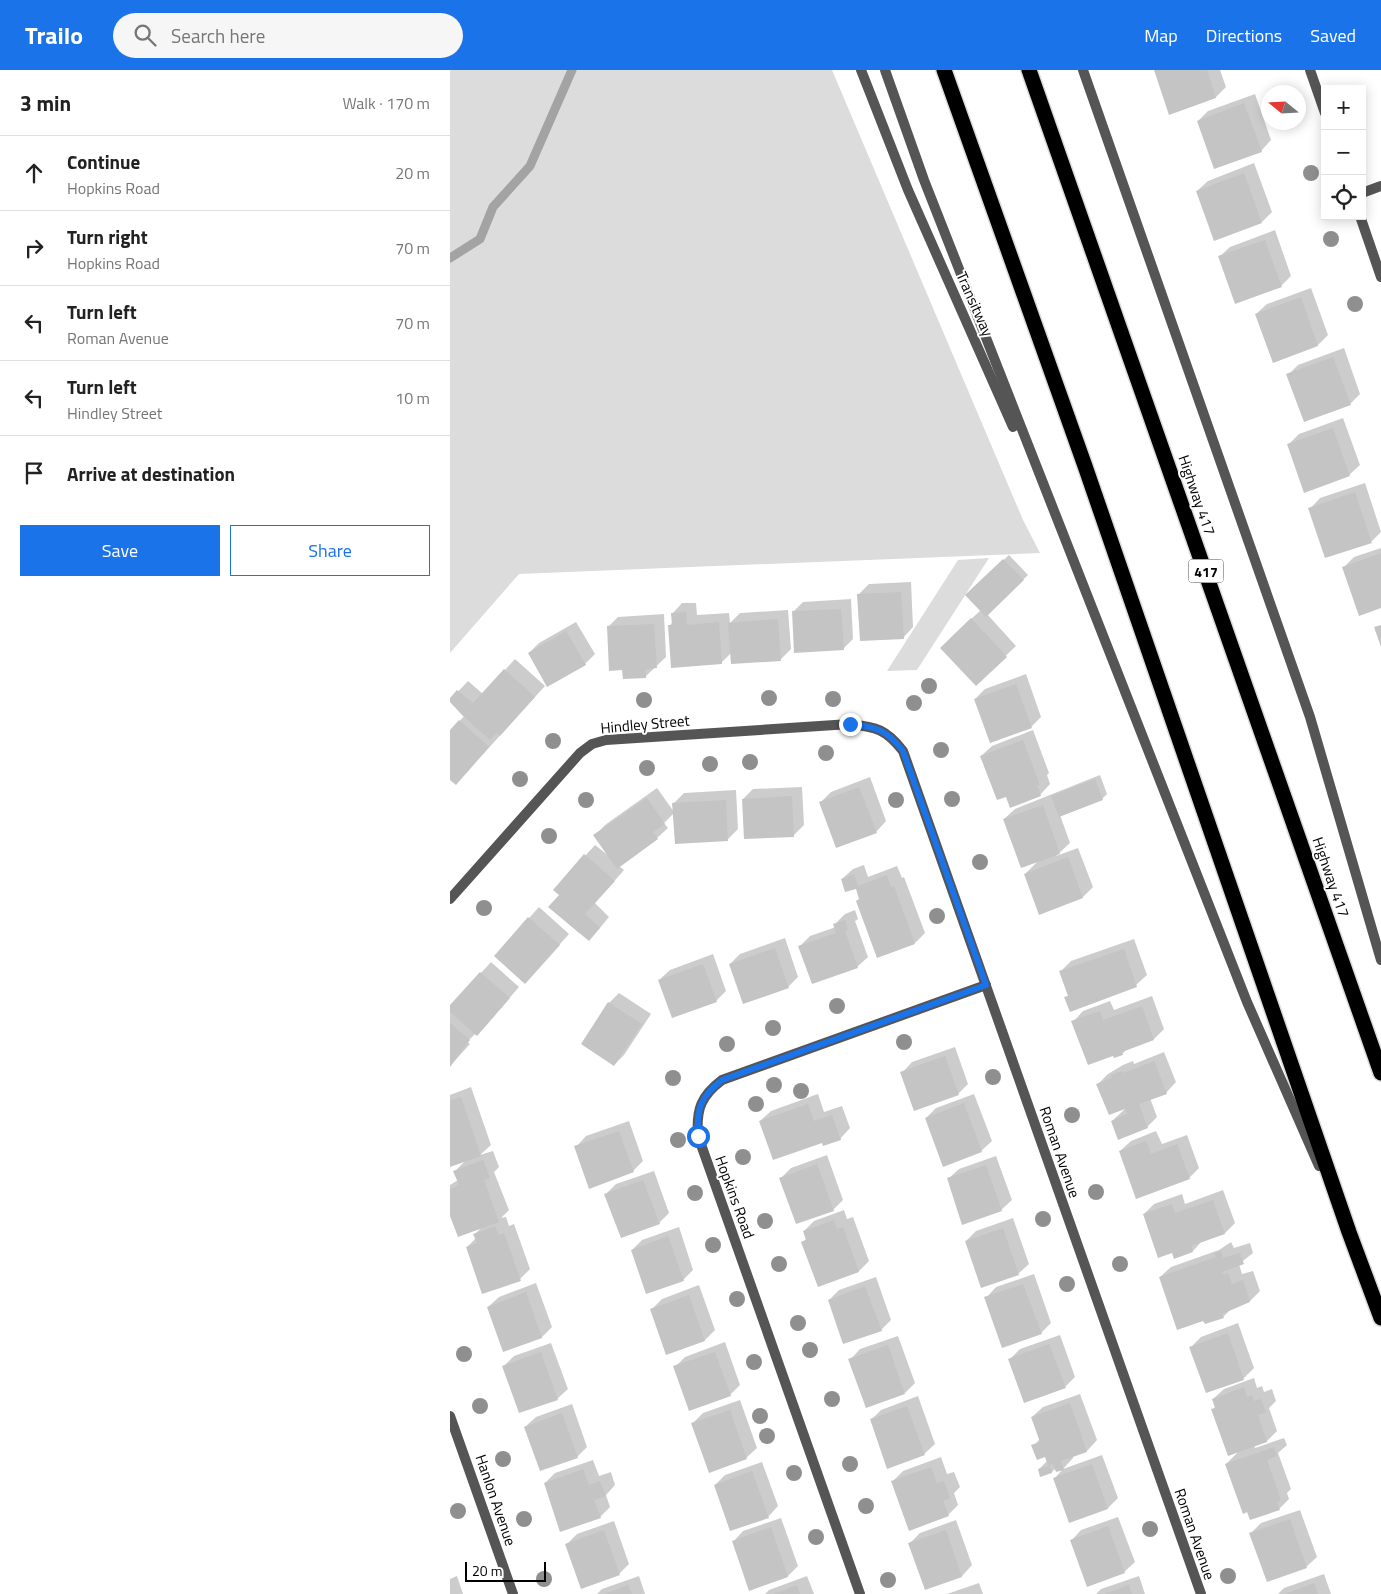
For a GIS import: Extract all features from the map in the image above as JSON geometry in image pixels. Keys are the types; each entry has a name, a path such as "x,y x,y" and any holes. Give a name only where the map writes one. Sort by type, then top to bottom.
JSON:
{"highway":[{"path":"944,70 1085,466 1349,1232 1381,1318"},
{"name":"Highway 417","path":"1029,70 1381,1073"}],"street":[{"name":"Transitway","path":"861,70 908,190 1067,547"},
{"path":"885,70 928,189 1067,547 1247,1002 1349,1232"},
{"path":"1083,70 1310,717 1381,960"},
{"path":"1310,70 1321,102"},
{"path":"1366,192 1381,186"},
{"path":"1361,220 1381,277"},
{"name":"Hindley Street","path":"450,899 580,753 592,744 606,740 850,724 880,728"},
{"name":"Roman Avenue","path":"880,728 892,736 903,751 1201,1594"},
{"name":"Hopkins Road","path":"860,1594 698,1136 697,1118 701,1103 709,1090 722,1080 986,985"},
{"name":"Hanlon Avenue","path":"450,1416 513,1594"}],"shaded area":[{"path":"450,70 832,70 1023,520 1040,553 519,574 450,653"},
{"path":"989,558 917,670 887,671 958,560"}],"building":[{"path":"1154,70 1207,70 1216,98 1169,115"},
{"path":"1244,103 1262,152 1214,169 1197,121"},
{"path":"1244,173 1262,223 1214,241 1196,191"},
{"path":"1265,240 1282,287 1235,304 1218,256"},
{"path":"1301,297 1318,346 1273,363 1255,314"},
{"path":"1333,357 1351,405 1304,422 1286,374"},
{"path":"1333,428 1350,476 1304,493 1287,444"},
{"path":"1355,492 1372,543 1325,558 1308,508"},
{"path":"1381,553 1381,608 1359,616 1342,567"},
{"path":"1003,559 1024,580 986,617 965,595"},
{"path":"901,592 904,639 860,641 857,594"},
{"path":"841,609 844,650 794,653 792,611"},
{"path":"686,612 687,625 719,622 722,664 671,668 668,625 672,625 671,613"},
{"path":"971,618 1007,657 976,686 940,648"},
{"path":"778,619 781,661 731,664 728,623"},
{"path":"654,624 657,668 646,669 646,678 623,679 622,670 609,671 607,626"},
{"path":"1381,625 1381,647 1374,627"},
{"path":"566,631 586,665 547,687 528,653"},
{"path":"504,669 535,697 500,736 496,733 490,740 462,715 450,702 450,698 457,690 473,703"},
{"path":"1016,684 1032,728 990,743 974,699"},
{"path":"459,720 489,747 456,785 450,780 450,730"},
{"path":"1023,740 1040,785 1037,785 1041,796 1010,808 1006,797 997,800 980,756"},
{"path":"1095,779 1103,800 1059,817 1051,796"},
{"path":"859,787 877,833 836,848 819,802"},
{"path":"792,796 794,837 744,839 742,799"},
{"path":"647,798 665,824 653,832 658,839 617,869 593,835"},
{"path":"726,800 728,841 675,844 672,803"},
{"path":"1043,805 1060,854 1021,868 1003,819"},
{"path":"584,854 615,881 585,914 600,928 589,941 548,907 559,895 553,890"},
{"path":"1068,857 1083,898 1039,915 1024,874"},
{"path":"854,874 858,886 887,875 891,888 894,886 915,944 877,958 856,901 859,899 856,889 845,892 841,879"},
{"path":"528,917 560,945 525,984 494,956"},
{"path":"845,920 848,930 845,931 858,968 812,984 798,946 836,933 833,924"},
{"path":"775,948 789,988 743,1004 729,964"},
{"path":"1124,949 1137,987 1070,1012 1064,997 1068,996 1059,971"},
{"path":"703,964 717,1002 672,1018 658,980"},
{"path":"480,972 510,998 477,1036 450,1012 450,1005"},
{"path":"608,1002 642,1024 614,1066 581,1044"},
{"path":"1142,1006 1154,1040 1122,1052 1123,1055 1114,1058 1113,1056 1088,1065 1071,1021 1100,1011 1103,1020"},
{"path":"450,1023 470,1040 450,1067"},
{"path":"945,1056 959,1095 914,1111 900,1072"},
{"path":"1154,1061 1167,1094 1139,1104 1148,1128 1118,1140 1111,1121 1127,1114 1125,1109 1109,1115 1096,1084 1112,1078 1111,1075 1122,1071 1124,1073"},
{"path":"461,1097 481,1156 450,1167 450,1100"},
{"path":"964,1103 982,1152 943,1167 925,1118"},
{"path":"808,1104 814,1121 832,1115 841,1140 823,1146 822,1143 773,1160 759,1121"},
{"path":"619,1131 634,1172 589,1189 574,1146"},
{"path":"1146,1141 1151,1154 1177,1144 1190,1179 1136,1199 1119,1151"},
{"path":"483,1160 490,1178 484,1180 499,1222 458,1237 450,1216 450,1189 459,1185 453,1171"},
{"path":"817,1164 834,1211 796,1224 779,1178"},
{"path":"986,1165 1002,1211 962,1225 947,1178"},
{"path":"643,1180 660,1224 621,1238 604,1194"},
{"path":"1213,1200 1225,1234 1191,1246 1193,1252 1174,1259 1172,1253 1158,1258 1143,1214 1172,1204 1175,1213"},
{"path":"834,1220 837,1229 843,1227 859,1272 818,1287 801,1242 806,1240 803,1231"},
{"path":"495,1226 499,1235 504,1233 521,1281 482,1294 466,1247 477,1243 473,1234"},
{"path":"1003,1228 1019,1275 981,1288 965,1241"},
{"path":"668,1236 684,1281 646,1294 631,1250"},
{"path":"1221,1251 1223,1258 1240,1253 1244,1264 1222,1272 1223,1275 1228,1273 1232,1284 1243,1280 1250,1302 1222,1314 1224,1318 1205,1324 1203,1321 1177,1330 1159,1277 1216,1257 1214,1253"},
{"path":"1023,1284 1042,1334 1002,1348 984,1297"},
{"path":"865,1286 882,1331 843,1344 828,1300"},
{"path":"526,1292 542,1338 503,1352 487,1307"},
{"path":"689,1295 705,1341 666,1355 650,1309"},
{"path":"1228,1333 1244,1380 1206,1393 1189,1347"},
{"path":"1049,1344 1066,1388 1024,1403 1008,1359"},
{"path":"888,1345 905,1394 866,1408 848,1359"},
{"path":"541,1352 558,1400 519,1413 502,1366"},
{"path":"715,1352 731,1396 689,1411 673,1366"},
{"path":"1244,1387 1247,1397 1252,1395 1254,1401 1261,1399 1266,1412 1258,1415 1267,1442 1228,1456 1211,1409 1215,1408 1212,1399"},
{"path":"1070,1403 1087,1452 1061,1461 1064,1470 1056,1472 1053,1464 1050,1465 1052,1473 1040,1477 1038,1469 1048,1466 1045,1457 1037,1460 1031,1445 1040,1442 1031,1417"},
{"path":"907,1406 925,1455 887,1469 870,1419"},
{"path":"730,1410 747,1459 709,1473 691,1423"},
{"path":"562,1413 578,1458 540,1471 524,1427"},
{"path":"1274,1447 1277,1456 1267,1460 1281,1500 1277,1502 1280,1510 1250,1520 1247,1512 1243,1514 1225,1464"},
{"path":"1092,1464 1108,1509 1069,1523 1053,1478"},
{"path":"931,1467 937,1483 944,1481 950,1498 943,1501 949,1516 909,1531 891,1481"},
{"path":"583,1469 589,1485 600,1481 606,1496 594,1500 601,1518 560,1532 544,1483"},
{"path":"752,1471 769,1518 730,1531 714,1485"},
{"path":"1290,1519 1307,1568 1267,1582 1249,1533"},
{"path":"1108,1526 1125,1573 1087,1587 1070,1540"},
{"path":"771,1527 788,1577 749,1591 732,1541"},
{"path":"604,1530 620,1575 581,1589 565,1544"},
{"path":"946,1530 962,1577 925,1590 908,1543"},
{"path":"1314,1583 1318,1594 1285,1594"},
{"path":"628,1585 632,1594 604,1594"},
{"path":"797,1585 800,1594 774,1594"},
{"path":"1129,1585 1132,1594 1104,1594"}],"waterway":[{"path":"450,258 480,239 493,207 530,166 572,70"}],"route":[{"path":"698,1136 697,1118 701,1103 709,1090 722,1080 986,985 903,751 892,736 880,728 850,724"}]}
